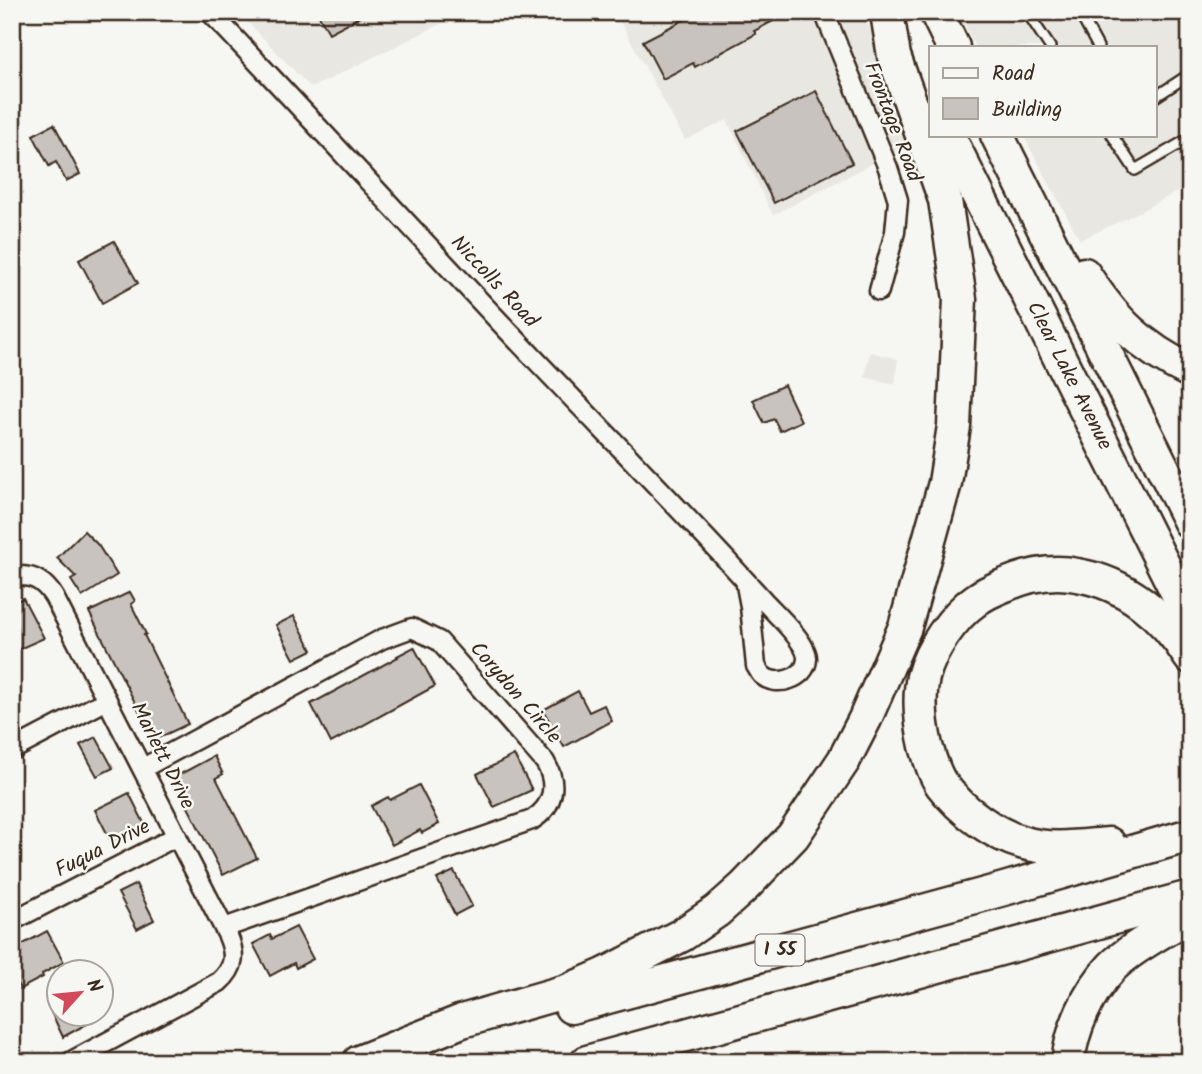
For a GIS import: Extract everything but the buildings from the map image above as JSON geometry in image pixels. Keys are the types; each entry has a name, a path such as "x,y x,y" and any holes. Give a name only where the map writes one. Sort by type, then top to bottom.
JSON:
{"highway":[{"path":"887,12 929,95"},
{"path":"359,1062 462,1021 568,991 682,935 717,911 744,887 793,835 844,760 865,719 905,627 945,483 954,426 960,299 945,200 894,56 887,12"},
{"path":"936,12 953,46"},
{"name":"Clear Lake Avenue","path":"949,136 1190,618"},
{"name":"Clear Lake Avenue","path":"998,136 1190,522"},
{"path":"1015,170 1101,300 1120,323 1148,348 1190,370"},
{"path":"1190,657 1173,633 1136,597 1091,577 1066,573 1045,574 1011,582 989,592 975,600 961,614 934,651 923,677 920,705 922,729 930,761 941,784 978,819 1000,833 1025,843 1071,848 1190,834"},
{"name":"I 55","path":"369,1062 978,896 1190,834"},
{"path":"587,1062 1190,898"},
{"path":"1069,1062 1075,1029 1087,1003 1112,967 1154,937 1190,917"}],"street":[{"name":"Niccolls Road","path":"211,12 745,580 803,645 807,659 803,670 795,678 784,681 769,680 761,675 756,666 745,580"},
{"name":"Frontage Road","path":"824,12 888,168 898,200 895,232 879,291"},
{"name":"Marlett Drive","path":"12,577 33,576 47,586 54,597 232,945 232,966 224,978 70,1062"},
{"name":"Corydon Circle","path":"143,768 382,639 412,628 439,641 551,771 554,784 552,793 540,815 531,820 224,929"},
{"path":"12,750 107,700"},
{"name":"Fuqua Drive","path":"12,921 177,836"}],"lane":[{"path":"1027,12 1049,46"},
{"path":"1079,12 1097,46"},
{"path":"1156,96 1190,74"},
{"path":"1113,136 1135,170 1190,138"}],"shaded area":[{"path":"238,12 465,12 311,88"},
{"path":"615,12 863,12 914,142 773,215 727,120 685,140"},
{"path":"957,12 1190,12 1190,185 1080,240 1024,136 1156,136 1156,46 975,46"},
{"path":"870,352 898,359 895,384 865,377"}]}
